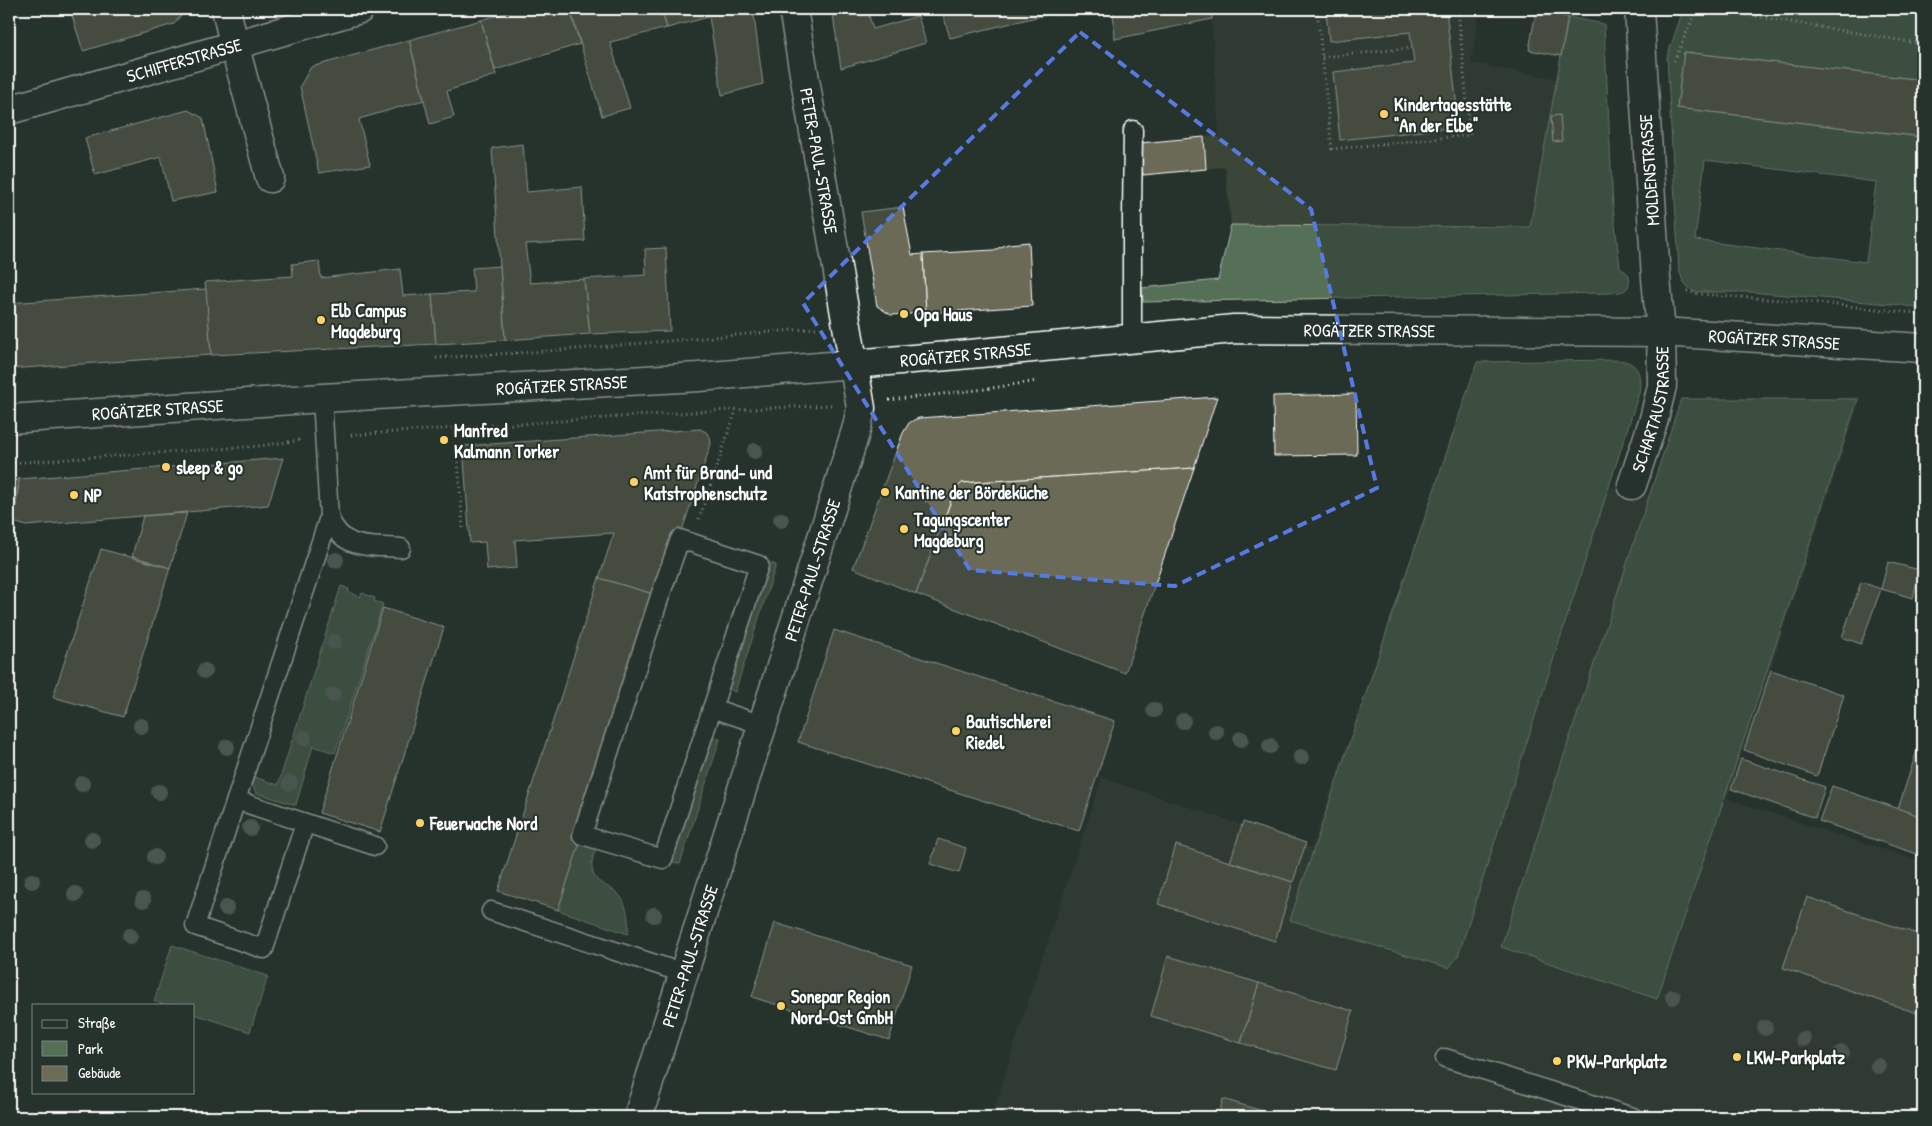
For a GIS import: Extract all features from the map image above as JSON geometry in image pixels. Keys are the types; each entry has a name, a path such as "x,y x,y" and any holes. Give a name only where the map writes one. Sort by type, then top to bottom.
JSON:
{"street":[{"path":"226,9 270,178"},
{"name":"SCHIFFERSTRASSE","path":"9,110 360,9"},
{"name":"PETER-PAUL-STRASSE","path":"638,1117 857,427 861,408 793,9"},
{"name":"MOLDENSTRASSE","path":"1639,9 1661,332"},
{"name":"ROGÄTZER STRASSE","path":"9,419 322,398 699,377 853,365 1234,329 1661,332 1923,348"},
{"name":"SCHARTAUSTRASSE","path":"1632,485 1654,419 1662,386 1661,332"}],"lane":[{"path":"1132,339 1134,130"},
{"path":"305,823 264,949 195,926 329,517 322,398"},
{"path":"329,517 339,534 354,543 370,547 401,548"},
{"path":"680,539 759,565 712,708 663,859 582,835 680,539"},
{"path":"712,708 762,725"},
{"path":"236,800 375,846"},
{"path":"491,911 683,973"},
{"path":"1445,1058 1633,1117"}],"path":[{"path":"1317,9 1332,149 1470,135 1458,9"},
{"path":"1712,9 1923,44"},
{"path":"1322,57 1412,48"},
{"path":"1682,290 1698,294 1810,302 1923,314"},
{"name":"ROGÄTZER STRASSE","path":"431,359 587,348 817,328"},
{"name":"ROGÄTZER STRASSE","path":"9,463 260,446 325,437 813,406"},
{"path":"698,521 736,410"},
{"path":"457,447 463,529"},
{"path":"714,475 730,480"}],"highlighted area":[{"path":"1080,32 1311,209 1377,488 1175,586 970,570 803,303"}],"shaded area":[{"name":"Kindertagesstätte \"An der Elbe\"","path":"1211,9 1480,9 1471,63 1557,79 1530,227 1231,225 1225,167 1206,169 1204,137 1219,135"},
{"path":"1861,397 1727,799 1923,862 1923,1117 992,1117 1102,778 1312,848 1465,400 1605,485 1651,497 1682,403"}],"green space":[{"path":"1682,9 1923,9 1923,80 1684,52 1677,108 1923,137 1923,310 1902,305 1750,292 1694,292 1683,281 1679,270 1667,57","holes":["1705,160 1876,182 1866,262 1695,240"]},
{"path":"1568,17 1604,24 1613,207 1620,267 1629,275 1628,288 1619,292 1609,293 1143,302 1142,288 1218,280 1231,225 1530,227"},
{"path":"1617,360 1630,363 1637,370 1640,380 1639,393 1458,956 1449,968 1290,920 1477,362"},
{"path":"1681,399 1858,399 1657,999 1501,947"},
{"path":"682,533 776,565 735,692 727,688 759,565"},
{"path":"341,586 349,589 348,592 360,597 362,593 375,598 374,601 383,604 335,753 313,746 296,805 256,793 252,785 254,777 278,785"},
{"path":"707,739 720,739 680,864 663,859"},
{"path":"582,835 597,848 592,862 594,876 601,883 616,892 625,904 628,934 558,910"},
{"path":"172,945 268,976 250,1032 195,1014 195,1004 162,1004 154,1001"}],"building":[{"path":"70,9 187,9 174,24 83,51"},
{"path":"519,9 570,9 580,44 495,70 481,20"},
{"path":"570,9 661,9 667,28 610,42 630,108 602,116"},
{"path":"661,9 753,9 763,84 722,95 709,17 667,28"},
{"path":"832,9 867,9 873,29 918,16 926,43 841,68"},
{"path":"950,9 1044,9 1045,15 950,38 942,11"},
{"path":"1057,9 1079,9 1059,15"},
{"path":"1113,9 1211,9 1212,19 1115,39"},
{"path":"1326,9 1446,9 1459,127 1340,140 1333,72 1414,63 1410,32 1329,41"},
{"path":"1536,11 1568,17 1561,56 1529,50"},
{"path":"481,20 496,75 447,91 454,117 430,124 409,40"},
{"path":"409,40 424,100 359,119 370,165 319,173 300,86 311,67"},
{"path":"1684,52 1923,80 1923,137 1677,108"},
{"path":"188,110 203,118 218,192 171,201 161,157 95,175 85,138"},
{"path":"1560,115 1562,141 1553,142 1551,116"},
{"path":"1204,137 1206,169 1143,175 1140,143"},
{"path":"523,144 527,192 582,187 585,241 525,244 530,283 584,279 590,334 505,340 492,148"},
{"path":"903,207 912,255 923,254 926,313 891,315 877,306 861,212"},
{"path":"1029,242 1032,306 926,313 923,254 994,250 1008,244"},
{"path":"666,248 670,331 590,334 584,279 646,275 645,249"},
{"name":"Elb Campus Magdeburg","path":"319,261 321,278 400,269 403,296 432,294 436,344 211,355 205,282 293,276 292,264"},
{"path":"500,266 505,340 436,344 432,294 474,292 472,268"},
{"path":"206,289 211,355 9,369 9,303"},
{"path":"1356,394 1357,455 1274,456 1273,396"},
{"name":"Tagungscenter Magdeburg","path":"1217,397 1194,468 962,483 955,490 916,594 853,568 903,433 909,423 914,420 919,418"},
{"path":"700,429 710,437 711,444 660,596 599,578 614,533 515,540 517,568 487,570 485,542 470,543 463,446"},
{"path":"283,458 268,505 26,526 14,522 19,479"},
{"path":"1194,468 1125,673 916,594 955,490 962,483"},
{"path":"19,479 14,522 9,523 9,480"},
{"path":"187,513 170,568 132,556 143,516"},
{"path":"101,549 170,568 123,717 53,697"},
{"path":"1888,562 1920,570 1913,598 1881,589"},
{"path":"599,578 660,596 558,910 498,891"},
{"path":"1861,582 1881,589 1861,644 1842,637"},
{"path":"383,608 444,627 380,832 319,813"},
{"name":"Bautischlerei Riedel","path":"834,630 1115,721 1079,831 798,742"},
{"path":"1771,670 1844,695 1817,776 1744,750"},
{"path":"1923,671 1923,697 1915,694"},
{"path":"1923,732 1923,817 1898,809"},
{"path":"1741,759 1825,787 1815,818 1731,789"},
{"path":"1832,786 1923,817 1923,856 1819,821"},
{"path":"1243,822 1306,843 1293,882 1230,862"},
{"path":"938,839 966,848 959,873 930,864"},
{"path":"1176,845 1293,882 1275,941 1158,904"},
{"path":"1807,897 1923,936 1923,1015 1783,968"},
{"path":"775,923 912,965 889,1040 752,997"},
{"path":"1168,956 1259,983 1241,1043 1151,1016"},
{"path":"1259,983 1353,1011 1336,1070 1241,1043"},
{"path":"1223,1099 1282,1117 1218,1117"}],"place":[{"name":"Kindertagesstätte \"An der Elbe\"","path":"1384,114"},
{"name":"Opa Haus","path":"904,314"},
{"name":"Elb Campus Magdeburg","path":"321,320"},
{"name":"Manfred Kalmann Torker","path":"444,440"},
{"name":"sleep & go","path":"166,467"},
{"name":"Amt für Brand- und Katstrophenschutz","path":"634,482"},
{"name":"Kantine der Bördeküche","path":"885,492"},
{"name":"NP","path":"74,495"},
{"name":"Tagungscenter Magdeburg","path":"904,529"},
{"name":"Bautischlerei Riedel","path":"956,731"},
{"name":"Feuerwache Nord","path":"420,823"},
{"name":"Sonepar Region Nord-Ost GmbH","path":"781,1006"},
{"name":"LKW-Parkplatz","path":"1737,1057"},
{"name":"PKW-Parkplatz","path":"1557,1061"}]}
